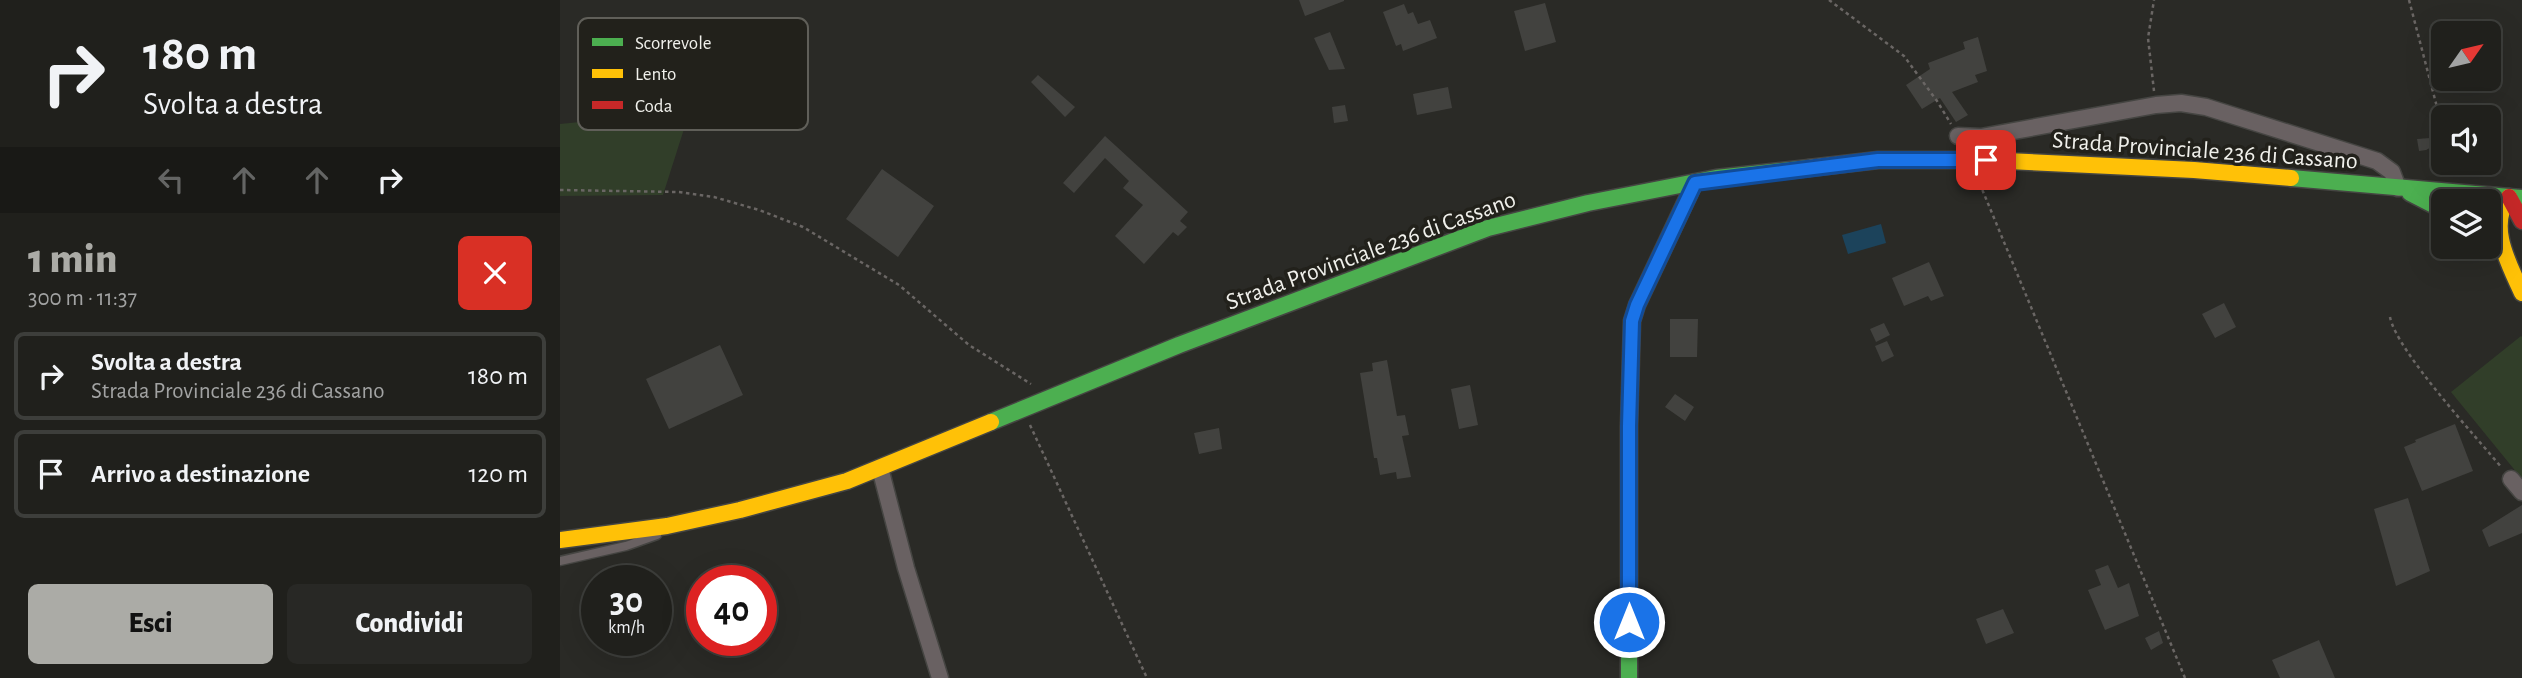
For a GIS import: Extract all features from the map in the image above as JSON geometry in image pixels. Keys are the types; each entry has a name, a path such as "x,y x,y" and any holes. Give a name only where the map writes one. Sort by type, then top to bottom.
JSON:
{"main road":[{"name":"Strada Provinciale 236 di Cassano","path":"560,540 667,526 740,510 847,481 1192,340 1488,228 1588,203 1695,183 1878,160 1976,160 2194,170 2515,197"},
{"path":"1629,678 1629,426 1632,321 1695,183"},
{"path":"2398,188 2431,204"},
{"path":"2522,220 2515,197 2500,211 2499,227 2508,262 2522,293"},
{"path":"2501,255 2508,262"}],"street":[{"path":"1958,136 1981,137 2156,105 2181,103 2206,107 2377,162 2392,172 2398,188"},
{"path":"880,468 906,568 940,678"}],"lane":[{"path":"560,561 626,547 656,537 667,526"}],"path":[{"path":"1829,0 1904,56 1937,101 1958,136"},
{"path":"2154,0 2148,38 2156,105"},
{"path":"2409,0 2436,105"},
{"path":"1976,160 1977,178 2185,678"},
{"path":"560,190 679,192 714,197 803,227 899,285 970,345 1052,397"},
{"path":"2390,317 2392,326 2415,361 2516,485"},
{"path":"1023,410 1147,678"}],"green space":[{"path":"578,122 578,130 684,130 663,195 560,196 560,124"},
{"path":"2522,337 2522,479 2451,392"}],"water":[{"path":"1881,224 1886,243 1848,254 1842,235"}],"building":[{"path":"1299,0 1344,0 1344,1 1305,16"},
{"path":"1545,3 1556,42 1525,51 1514,11"},
{"path":"1404,4 1408,14 1413,12 1418,24 1430,20 1437,38 1403,51 1401,44 1396,46 1383,12"},
{"path":"1330,32 1345,69 1329,70 1314,38"},
{"path":"1978,37 1987,71 1975,75 1978,82 1952,92 1968,115 1956,122 1940,98 1922,109 1906,85 1930,69 1928,63 1965,49 1963,42"},
{"path":"1038,75 1075,107 1065,117 1031,82"},
{"path":"1448,87 1452,108 1417,115 1413,94"},
{"path":"1345,105 1348,121 1334,123 1332,107"},
{"path":"1105,136 1188,212 1180,221 1187,227 1178,236 1173,232 1144,264 1115,236 1143,205 1123,188 1129,181 1105,158 1074,193 1063,183"},
{"path":"2431,138 2431,147 2419,151 2417,139"},
{"path":"882,169 934,206 898,257 846,219"},
{"path":"1929,262 1944,296 1931,301 1928,296 1904,306 1892,278"},
{"path":"2224,303 2236,327 2215,338 2202,314"},
{"path":"1670,319 1698,319 1697,357 1670,357"},
{"path":"1884,323 1890,335 1876,342 1870,329"},
{"path":"1887,341 1894,356 1882,362 1875,346"},
{"path":"720,345 743,395 669,429 646,379"},
{"path":"1387,360 1397,416 1405,415 1409,435 1402,436 1411,477 1397,479 1396,472 1380,475 1377,458 1374,458 1360,373 1373,371 1372,363"},
{"path":"1470,385 1478,425 1459,429 1451,389"},
{"path":"1675,394 1694,407 1685,421 1665,407"},
{"path":"2455,424 2473,471 2422,491 2404,447"},
{"path":"1219,428 1222,449 1199,454 1194,433"},
{"path":"2408,498 2430,571 2396,586 2374,509"},
{"path":"2522,505 2522,533 2489,547 2482,530"},
{"path":"2108,565 2118,588 2129,583 2139,616 2105,630 2088,590 2101,585 2095,570"},
{"path":"2003,609 2014,633 1986,644 1976,619"},
{"path":"2159,631 2163,643 2151,650 2145,638"},
{"path":"2319,640 2335,678 2280,678 2272,660"}],"traffic: fast":[{"path":"991,422 1179,345 1488,228 1588,203 1716,178 1809,168"},
{"path":"2291,178 2522,198"},
{"path":"1629,678 1629,426 1632,321 1695,182"},
{"path":"2410,193 2431,204"}],"traffic: slow":[{"path":"1809,168 1878,160 1986,160 2194,170 2291,178"},
{"path":"2509,197 2503,208 2500,232 2506,258 2522,293"},
{"path":"560,540 667,526 740,510 847,481 991,422"}],"traffic: jam":[{"path":"2509,197 2522,221"}],"route":[{"path":"1629,622 1632,321 1695,183 1716,178 1878,160 1986,160"}]}
